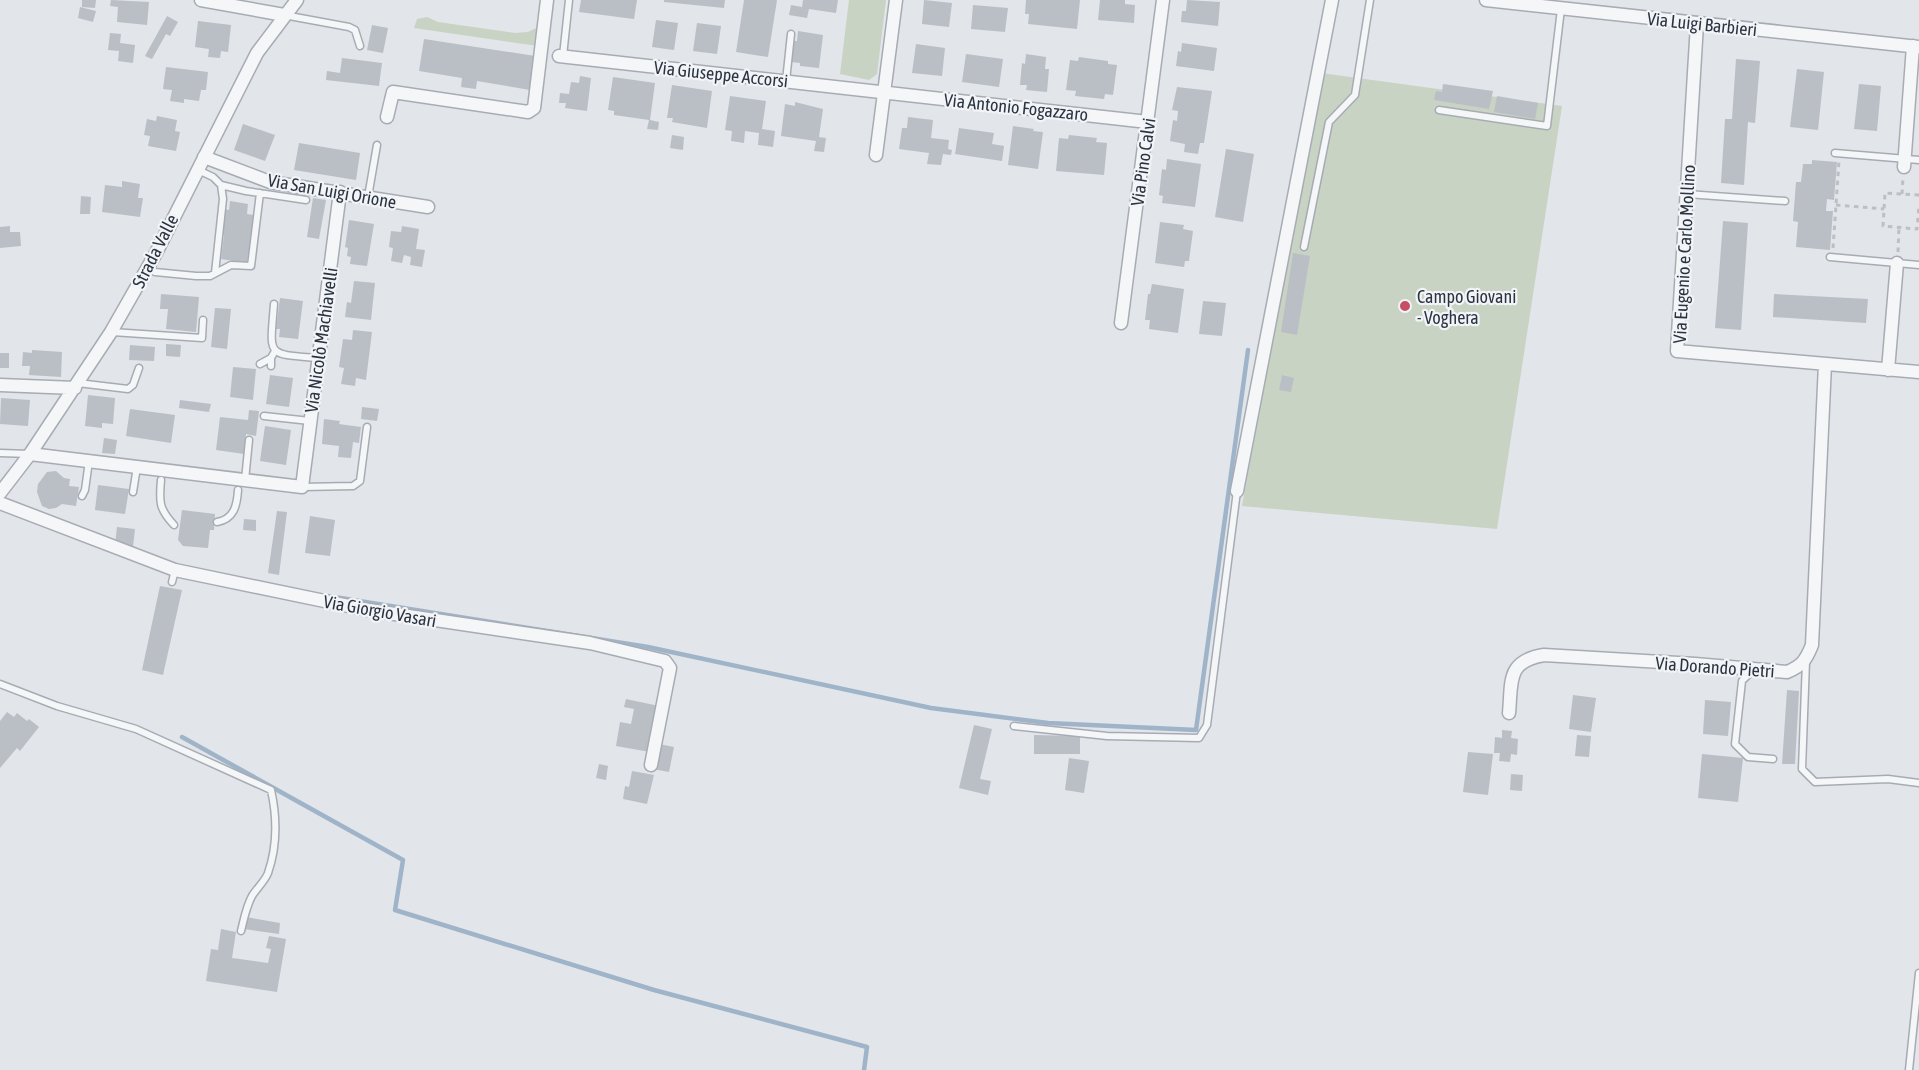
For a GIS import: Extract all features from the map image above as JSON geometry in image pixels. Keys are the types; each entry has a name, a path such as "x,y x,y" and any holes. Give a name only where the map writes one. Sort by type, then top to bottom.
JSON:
{"street":[{"path":"201,0 284,15"},
{"name":"Strada Valle","path":"0,493 30,454 111,332 147,268 257,53 297,0"},
{"path":"387,117 393,93 528,112 534,108 547,0"},
{"path":"876,155 896,0"},
{"name":"Via Pino Calvi","path":"1121,323 1163,0"},
{"path":"1237,491 1332,0"},
{"name":"Via Luigi Barbieri","path":"1486,0 1561,9 1588,6 1697,24 1916,47"},
{"name":"Via Eugenio e Carlo Mollino","path":"1697,24 1677,351 1919,372"},
{"path":"1904,163 1916,47"},
{"name":"Via Giuseppe Accorsi","path":"561,56 883,92"},
{"name":"Via Antonio Fogazzaro","path":"883,92 1148,122"},
{"name":"Via San Luigi Orione","path":"204,157 270,182 428,207"},
{"name":"Via Nicolò Machiavelli","path":"302,487 340,192"},
{"path":"1888,370 1897,263"},
{"path":"1806,661 1812,645 1825,364"},
{"path":"0,385 76,386"},
{"path":"30,454 137,467 162,476 240,486 302,487"},
{"name":"Via Giorgio Vasari","path":"0,503 174,576 234,584 368,610 590,643 665,661 670,668 651,765"},
{"name":"Via Dorando Pietri","path":"1509,713 1513,674 1519,665 1529,658 1544,655 1787,672 1798,668 1806,661"}],"lane":[{"path":"561,56 570,0"},
{"path":"1304,247 1329,122 1355,95 1370,0"},
{"path":"1439,110 1547,126 1561,9"},
{"path":"284,15 349,27 355,30 360,46"},
{"path":"786,81 791,34"},
{"path":"368,197 377,145"},
{"path":"1837,153 1904,163 1919,160"},
{"path":"197,170 213,177 221,185 306,200"},
{"path":"215,273 223,199 221,185"},
{"path":"147,268 155,272 210,276 231,265 251,266 261,193"},
{"path":"1687,194 1785,201"},
{"path":"1831,257 1919,265"},
{"path":"260,364 271,362 275,351 272,342 274,304"},
{"path":"111,332 202,338 203,320"},
{"path":"275,351 282,355 318,358"},
{"path":"76,386 128,389 133,385 139,368"},
{"path":"264,416 310,421"},
{"path":"302,487 353,486 360,482 368,427"},
{"path":"217,522 225,521 236,507 249,440"},
{"path":"0,453 30,454"},
{"path":"81,496 85,490 89,461"},
{"path":"133,492 137,467"},
{"path":"162,476 159,496 161,507 163,513 174,525"},
{"path":"230,497 240,486"},
{"path":"1014,726 1107,736 1199,738 1207,725 1237,491"},
{"path":"1806,661 1802,769 1815,782 1888,779 1919,783"},
{"path":"1753,669 1742,681 1736,744 1748,758 1773,759"},
{"path":"0,684 57,706 136,729 271,790 276,813 274,850 267,875 252,895 246,909 241,931"},
{"path":"1909,1070 1919,973"}],"path":[{"path":"1831,257 1836,205 1837,153"},
{"path":"1919,195 1885,193 1883,226 1917,229 1919,206"},
{"path":"1836,205 1884,209"},
{"path":"1897,263 1899,227"}],"green space":[{"path":"849,0 886,0 877,74 869,80 840,74"},
{"path":"427,17 438,22 515,33 528,32 540,26 538,46 414,28 417,19"},
{"name":"Campo Giovani - Voghera","path":"1321,73 1562,106 1497,529 1242,506"}],"building":[{"path":"82,0 96,0 95,8 82,7"},
{"path":"111,0 149,2 147,25 117,22 118,7 110,6"},
{"path":"581,0 637,0 634,19 579,12"},
{"path":"664,0 725,0 724,8 664,2"},
{"path":"744,0 777,0 768,57 736,52"},
{"path":"803,0 838,0 836,13 809,9 807,18 789,15 791,5 802,7"},
{"path":"924,0 952,3 949,27 922,24"},
{"path":"1026,0 1080,0 1077,29 1028,24 1029,14 1025,14"},
{"path":"1100,0 1125,0 1125,4 1135,5 1134,23 1098,20"},
{"path":"1187,0 1220,2 1218,26 1181,22 1182,11 1186,11"},
{"path":"973,5 1008,8 1005,32 971,29"},
{"path":"80,7 96,11 93,22 78,18"},
{"path":"167,16 178,22 170,36 166,34 152,59 145,56"},
{"path":"656,20 678,23 674,50 652,47"},
{"path":"198,21 231,25 228,52 221,51 220,58 208,57 209,49 195,47"},
{"path":"697,23 721,26 717,54 693,51"},
{"path":"372,25 388,28 383,53 367,50"},
{"path":"798,31 823,35 819,68 800,66 800,63 791,62"},
{"path":"110,33 121,34 120,43 135,45 133,63 118,61 119,51 108,50"},
{"path":"424,39 535,56 530,90 477,81 476,89 461,87 462,78 419,71"},
{"path":"1182,43 1217,48 1214,71 1176,66 1178,51 1181,52"},
{"path":"916,44 945,48 942,76 912,73"},
{"path":"966,54 1003,59 999,87 962,82"},
{"path":"1026,54 1046,57 1045,69 1049,69 1047,92 1026,90 1027,85 1020,85 1022,63 1025,64"},
{"path":"1079,57 1108,61 1108,64 1117,65 1113,95 1105,94 1104,99 1075,96 1076,91 1066,90 1070,60 1078,61"},
{"path":"342,58 382,63 379,86 326,80 327,71 340,73"},
{"path":"1736,59 1760,61 1755,123 1748,122 1744,185 1721,183 1725,119 1732,119"},
{"path":"166,67 208,72 206,90 201,90 199,101 184,99 184,103 170,101 172,90 163,89"},
{"path":"1797,69 1824,72 1818,130 1790,127"},
{"path":"580,76 591,78 587,111 565,108 566,103 559,103 560,93 569,94 571,82 579,83"},
{"path":"613,77 655,83 650,120 659,122 658,130 647,129 649,120 614,115 614,111 608,110"},
{"path":"1443,84 1493,91 1489,109 1434,100 1436,91 1442,92"},
{"path":"1859,84 1881,86 1877,131 1854,129"},
{"path":"672,85 712,91 707,128 672,122 673,118 667,118"},
{"path":"1177,87 1212,91 1204,143 1200,143 1198,154 1184,152 1185,144 1170,141 1173,120 1177,121 1178,111 1172,110"},
{"path":"730,96 766,101 762,129 775,131 773,147 758,145 759,133 745,131 744,143 731,141 732,131 725,130"},
{"path":"1497,96 1538,103 1535,119 1494,112"},
{"path":"795,102 823,109 819,137 826,138 824,152 814,151 816,141 781,136 785,104 795,106"},
{"path":"157,116 177,120 175,131 180,132 176,151 148,146 150,136 144,135 147,119 156,121"},
{"path":"908,117 933,120 931,138 949,140 948,149 952,150 951,155 943,154 941,165 927,164 929,153 899,149 902,128 907,128"},
{"path":"243,124 275,135 265,161 234,150"},
{"path":"1013,126 1043,132 1038,169 1008,165"},
{"path":"959,128 994,133 992,144 1004,146 1002,161 955,154"},
{"path":"672,135 684,137 683,150 670,148"},
{"path":"1069,135 1097,138 1096,142 1107,143 1104,175 1056,171 1059,138 1068,139"},
{"path":"299,143 360,153 356,180 294,170"},
{"path":"1226,149 1254,154 1243,222 1215,217"},
{"path":"1167,159 1201,164 1195,207 1162,203 1163,196 1159,195 1162,169 1166,170"},
{"path":"1812,160 1837,162 1834,200 1827,199 1826,211 1833,211 1830,250 1796,247 1798,222 1793,221 1796,182 1801,182 1803,164 1812,164"},
{"path":"122,181 140,184 138,198 143,198 140,217 102,212 105,185 122,187"},
{"path":"81,196 91,197 90,214 80,214"},
{"path":"313,198 326,200 319,239 307,237"},
{"path":"230,201 248,204 247,214 254,215 247,263 221,259 224,209 229,210"},
{"path":"349,220 374,224 367,266 350,264 351,257 347,256 348,248 345,247"},
{"path":"1723,221 1748,223 1741,330 1715,328"},
{"path":"1160,222 1184,225 1183,229 1193,231 1189,261 1185,261 1184,267 1155,263"},
{"path":"10,226 10,232 20,232 21,246 0,248 0,227"},
{"path":"402,226 419,229 416,249 425,250 422,267 410,265 411,257 404,255 402,263 391,261 393,248 389,247 391,231 401,232"},
{"path":"1293,253 1310,256 1297,335 1281,332"},
{"path":"354,281 375,283 371,320 345,317 347,302 351,303"},
{"path":"1152,284 1184,289 1178,333 1149,329 1150,320 1145,320 1148,294 1150,294"},
{"path":"161,294 199,297 196,332 166,329 168,309 160,309"},
{"path":"1774,294 1868,299 1866,323 1773,317"},
{"path":"280,298 303,301 298,339 279,337 280,329 276,329"},
{"path":"1203,301 1226,303 1222,336 1199,334"},
{"path":"215,308 231,309 227,349 211,347"},
{"path":"353,330 372,332 366,380 356,378 355,386 341,384 344,368 339,367 343,339 352,340"},
{"path":"166,344 181,345 180,357 166,356"},
{"path":"130,345 155,347 154,361 129,360"},
{"path":"32,350 62,352 61,377 29,375 30,366 22,366 23,352 32,353"},
{"path":"0,353 9,353 9,368 0,368"},
{"path":"233,367 256,369 253,400 230,397"},
{"path":"270,375 293,378 289,407 266,404"},
{"path":"1282,375 1294,378 1291,392 1279,390"},
{"path":"88,395 115,398 113,424 102,423 102,428 85,426"},
{"path":"1,398 30,400 28,426 0,424"},
{"path":"180,400 211,404 209,412 179,408"},
{"path":"362,407 379,409 377,421 361,419"},
{"path":"130,409 175,415 171,443 126,436"},
{"path":"249,410 259,411 256,436 246,434 244,454 216,450 220,417 248,420"},
{"path":"324,419 361,427 359,443 353,442 351,458 338,457 339,446 322,444"},
{"path":"265,426 291,430 286,465 260,461"},
{"path":"104,438 117,440 115,454 102,453"},
{"path":"56,471 64,478 70,479 69,486 79,487 76,506 62,504 49,509 42,506 37,492 38,484 47,472"},
{"path":"98,485 129,489 125,514 95,510"},
{"path":"182,510 215,514 214,530 210,530 208,548 183,546 178,540"},
{"path":"277,511 287,512 279,575 268,573"},
{"path":"310,516 335,520 330,556 305,553"},
{"path":"244,519 256,520 256,531 243,530"},
{"path":"117,527 135,529 133,547 115,545"},
{"path":"160,586 182,590 163,675 142,670"},
{"path":"1787,690 1799,691 1795,764 1782,764"},
{"path":"1573,695 1596,698 1591,732 1569,729"},
{"path":"626,699 659,706 650,752 616,746 620,722 631,724 634,709 624,707"},
{"path":"1705,700 1731,702 1728,736 1703,734"},
{"path":"7,712 14,717 17,713 39,727 20,751 17,748 0,768 0,721"},
{"path":"974,725 992,729 980,779 991,781 988,795 959,788"},
{"path":"1502,730 1512,731 1511,738 1518,739 1517,755 1511,754 1510,762 1499,761 1500,753 1494,753 1495,737 1502,738"},
{"path":"1034,735 1080,736 1080,754 1034,754"},
{"path":"1577,735 1591,736 1589,757 1575,756"},
{"path":"659,744 674,747 669,772 653,769"},
{"path":"1468,752 1493,754 1488,795 1463,792"},
{"path":"1702,754 1743,758 1738,802 1698,798"},
{"path":"1069,758 1089,761 1084,793 1065,790"},
{"path":"599,764 608,766 606,780 596,778"},
{"path":"632,771 654,775 647,804 623,799 625,786 629,787"},
{"path":"1511,774 1523,775 1522,791 1510,790"},
{"path":"246,917 280,923 279,934 244,929"},
{"path":"221,929 236,932 232,958 268,963 271,949 266,948 269,936 286,939 277,992 206,981 211,949 218,950"}],"waterway":[{"path":"328,596 648,647 931,708 1048,723 1196,730 1248,350"},
{"path":"182,737 403,860 395,910 654,990 867,1047 864,1070"}],"place":[{"name":"Campo Giovani - Voghera","path":"1405,306"}]}
